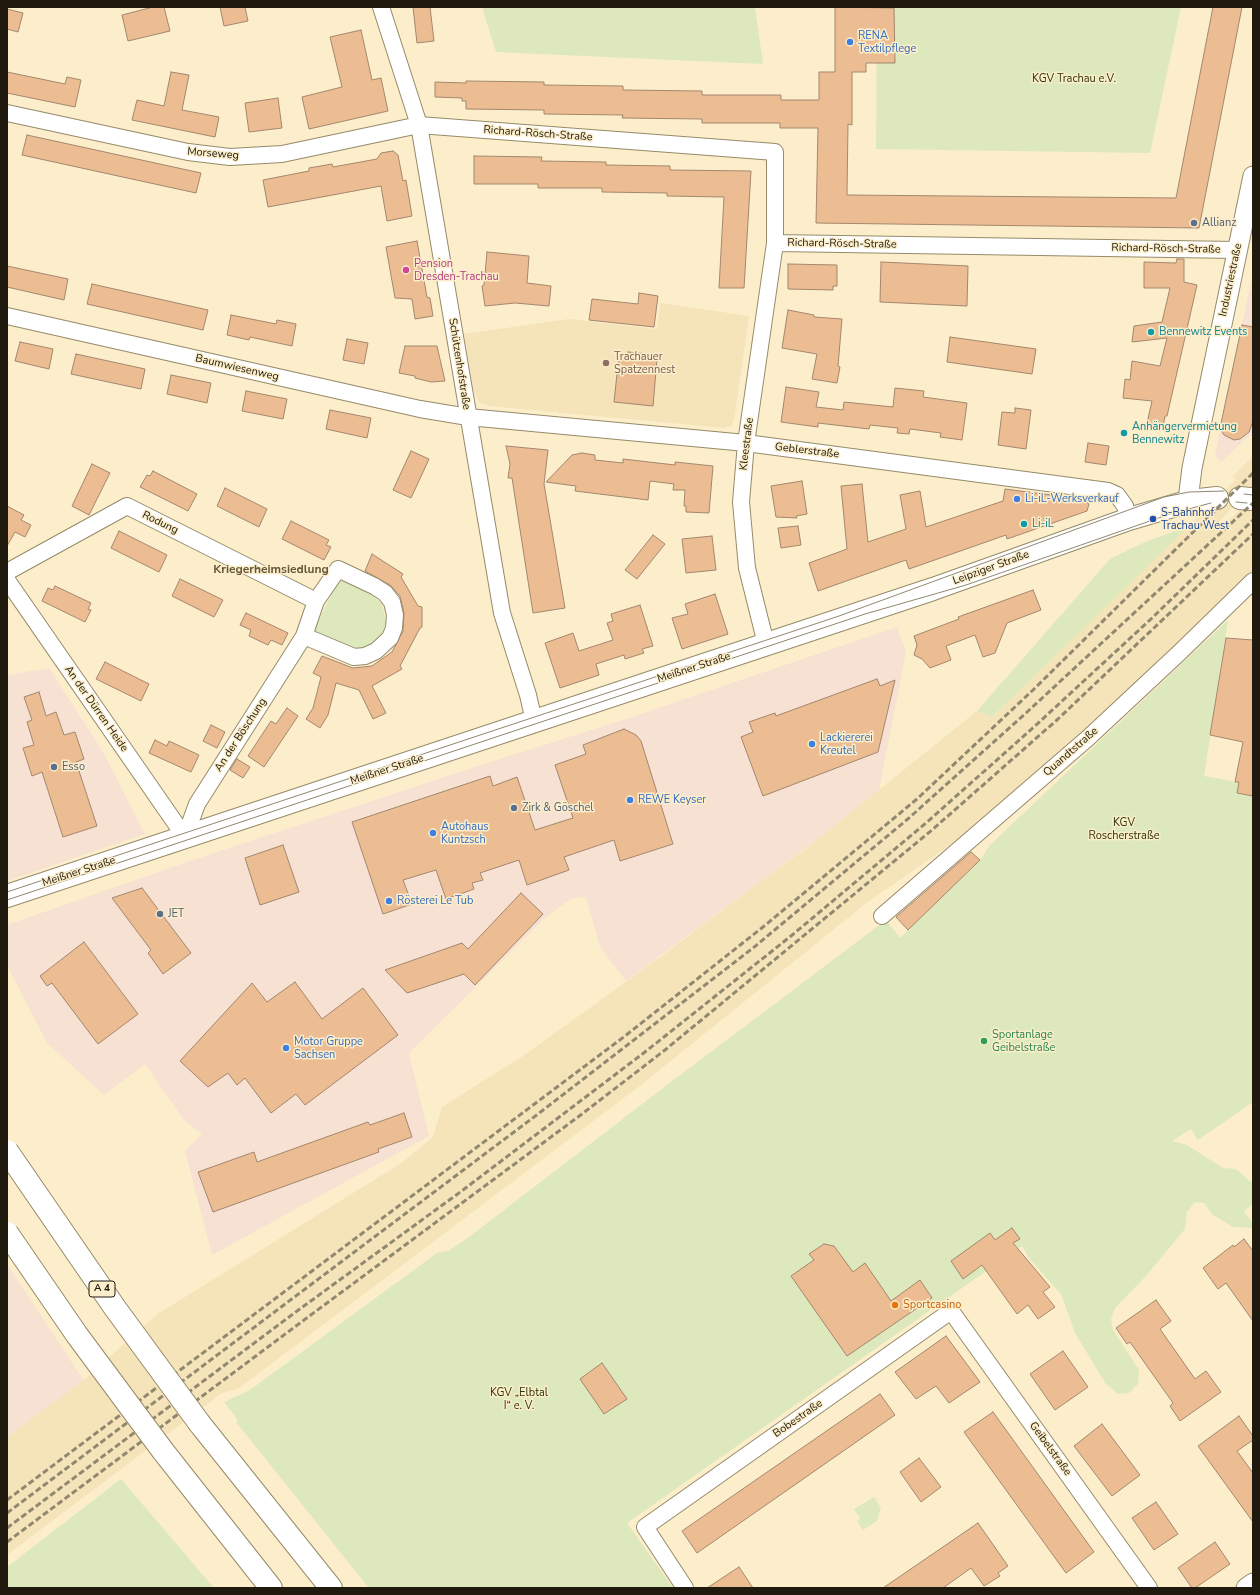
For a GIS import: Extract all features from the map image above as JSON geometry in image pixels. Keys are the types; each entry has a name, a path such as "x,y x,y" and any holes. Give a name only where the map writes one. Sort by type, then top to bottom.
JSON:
{"main road":[{"name":"Leipziger Straße","path":"766,644 933,589 1129,519 1190,501 1217,498"},
{"name":"Meißner Straße","path":"7,896 766,644"},
{"name":"A 4","path":"7,1151 115,1308 200,1424 331,1588"},
{"path":"7,1232 77,1335 163,1451 272,1588"}],"street":[{"name":"Schützenhofstraße","path":"381,7 419,125 502,613 528,695 534,721"},
{"name":"Morseweg","path":"7,113 188,152 230,157 282,154 419,125"},
{"name":"Richard-Rösch-Straße","path":"419,125 775,152 775,243 1237,250"},
{"name":"Industriestraße","path":"1190,501 1189,492 1192,468 1253,176"},
{"name":"Kleestraße","path":"766,644 747,568 741,502 746,443 775,243"},
{"name":"Baumwiesenweg","path":"7,316 420,409 468,417"},
{"name":"Geblerstraße","path":"468,417 746,443 1108,491 1117,496 1125,506 1129,519"},
{"name":"Rodung","path":"7,572 126,506 316,601"},
{"name":"An der Böschung","path":"185,837 197,804 304,636 316,601 338,569 385,593 392,602 396,615 394,628 384,644 365,656 354,657 304,636"},
{"name":"An der Dürren Heide","path":"7,580 185,837"},
{"name":"Quandtstraße","path":"882,916 1088,738 1180,653 1253,581"},
{"name":"Bobestraße","path":"685,1588 645,1528 951,1311"},
{"name":"Geibelstraße","path":"951,1311 1149,1588"},
{"path":"1246,1588 1253,1583"}],"shaded area":[{"path":"1253,274 1253,327 1242,325"},
{"name":"Trachauer Spatzennest","path":"660,303 749,316 734,420 731,426 724,428 489,406 479,402 474,392 464,334 569,319 657,329"},
{"path":"1234,362 1253,367 1253,432 1221,462 1215,455"},
{"path":"1253,456 1253,485 1217,524 1224,525 1253,497 1253,570 1092,727 976,827 869,901 641,1085 238,1389 222,1393 7,1555 7,1437 84,1380 156,1315 400,1164 433,1137 442,1107 526,1054 663,955 807,848 977,711 992,717 1236,479 1232,477"},
{"path":"897,627 906,652 879,790 822,836 626,981 600,947 586,897 571,899 547,916 409,1053 429,1136 212,1255 185,1151 202,1134 184,1120 145,1064 104,1095 47,1043 7,965 7,925 187,862 484,764 623,720"},
{"path":"49,668 103,752 145,834 7,881 7,675"},
{"path":"7,1264 84,1381 7,1437"}],"green space":[{"path":"482,7 755,7 763,64 496,52"},
{"name":"KGV Trachau e.V.","path":"877,7 1181,7 1150,153 876,149"},
{"path":"1189,526 992,717 977,711 1110,559 1145,542"},
{"path":"339,578 366,589 382,604 386,622 380,641 368,650 345,648 313,633"},
{"path":"1228,620 1204,776 1253,785 1253,1102 1198,1140 1191,1129 1172,1141 1187,1145 1223,1168 1236,1169 1253,1184 1253,1204 1244,1211 1253,1224 1253,1228 1233,1227 1213,1215 1204,1203 1195,1202 1187,1212 1185,1229 1145,1277 1115,1308 1111,1319 1113,1330 1139,1370 1138,1384 1129,1393 1118,1394 1106,1384 1075,1333 1061,1294 1029,1258 1022,1246 627,1523 673,1588 369,1588 236,1422 238,1420 224,1402 250,1390 437,1253 448,1251 465,1240 886,920 900,938 980,860 990,845"},
{"path":"121,1479 214,1588 7,1588 7,1567"},
{"path":"874,1497 881,1508 877,1521 863,1530 857,1521 860,1518 854,1509"}],"building":[{"path":"153,7 164,7 170,31 128,41 122,15"},
{"path":"220,7 245,7 248,21 224,26"},
{"path":"413,7 430,7 434,41 417,43"},
{"path":"835,7 894,8 895,63 866,63 866,72 852,72 852,125 848,124 847,195 1176,198 1213,7 1242,7 1199,228 816,223 818,128 780,128 780,123 702,123 702,119 622,118 623,115 544,114 544,110 466,109 466,101 462,101 462,98 435,97 435,82 466,83 466,81 544,82 544,85 623,86 623,90 702,91 702,95 781,95 781,100 819,100 819,72 835,72"},
{"path":"7,9 23,13 18,32 7,29"},
{"path":"361,30 372,80 381,78 388,111 309,129 302,97 342,87 330,37"},
{"path":"7,72 65,84 67,77 81,80 75,107 7,93"},
{"path":"171,72 189,75 182,110 219,117 215,137 132,120 137,100 164,106"},
{"path":"278,98 282,128 249,132 245,103"},
{"path":"27,135 201,173 196,193 22,155"},
{"path":"393,151 398,155 403,181 406,180 412,216 387,221 381,186 268,207 263,180 309,171 309,168 332,164 333,167 377,159 381,153"},
{"path":"474,156 542,157 541,161 606,162 606,165 670,166 670,170 751,171 744,288 719,288 724,197 667,196 667,193 602,192 602,188 538,188 538,184 474,184"},
{"name":"Pension Dresden-Trachau","path":"417,241 427,297 430,298 433,316 415,319 412,299 395,298 386,247"},
{"path":"487,252 529,256 527,283 551,286 549,306 515,303 485,306 482,286 484,285"},
{"path":"1177,259 1184,259 1184,282 1197,285 1167,416 1165,416 1163,426 1147,423 1152,401 1123,398 1125,379 1130,380 1132,361 1160,366 1167,338 1132,342 1134,326 1162,322 1170,288 1144,288 1144,262 1176,263"},
{"path":"881,262 968,266 967,306 880,302"},
{"path":"788,264 837,265 837,286 833,286 833,290 788,289"},
{"path":"7,266 68,279 64,300 7,287"},
{"path":"92,284 208,310 203,330 87,304"},
{"path":"639,293 658,296 654,327 589,320 592,299 638,304"},
{"path":"788,310 814,315 814,317 842,319 838,366 840,367 837,383 812,379 817,354 782,348"},
{"path":"231,315 276,324 277,320 296,324 292,346 250,337 249,340 227,335"},
{"path":"1242,325 1253,327 1253,421 1249,432 1240,439 1234,440 1224,435 1220,428"},
{"path":"950,337 1036,349 1032,374 947,362"},
{"path":"347,339 368,343 364,364 343,360"},
{"path":"20,342 53,349 49,369 15,361"},
{"path":"405,346 437,346 445,381 431,382 415,378 415,376 399,373"},
{"path":"628,352 648,354 648,358 657,359 653,406 614,402 619,355 628,356"},
{"path":"76,354 145,369 141,389 71,374"},
{"path":"171,375 211,383 207,403 167,394"},
{"path":"786,387 819,392 816,407 843,410 844,402 893,407 895,388 924,391 923,397 967,403 962,440 940,437 941,433 910,429 909,434 897,433 898,428 870,425 869,429 818,423 818,427 781,422"},
{"path":"246,391 287,399 283,419 242,411"},
{"path":"1015,408 1031,410 1026,449 998,445 1002,412 1015,413"},
{"path":"330,410 371,418 367,438 326,429"},
{"path":"1088,443 1109,446 1106,465 1085,462"},
{"path":"506,446 548,450 544,484 565,608 533,613 512,478 508,478 510,464"},
{"path":"411,451 429,459 411,498 393,490"},
{"path":"582,453 595,455 595,460 623,463 623,459 675,465 675,462 713,466 709,513 686,512 686,506 684,506 685,490 673,490 674,484 650,481 648,500 575,491 576,486 546,482 572,455"},
{"path":"92,464 110,473 89,515 72,506"},
{"path":"153,471 197,494 188,511 140,487 147,475 150,476"},
{"path":"802,481 807,514 796,516 797,518 776,517 771,486"},
{"path":"862,484 868,542 906,529 900,495 920,491 926,527 1003,501 1005,489 1082,499 1089,504 1087,511 1007,539 1006,535 909,569 906,560 818,591 809,563 847,549 841,486"},
{"path":"225,488 267,509 259,527 217,506"},
{"path":"7,506 24,515 21,520 31,525 25,537 15,532 7,546"},
{"path":"291,521 329,540 326,545 331,547 324,560 282,539"},
{"path":"798,526 801,545 781,548 778,528"},
{"path":"119,531 167,555 159,572 111,548"},
{"path":"653,535 665,544 637,579 625,570"},
{"path":"712,536 716,570 686,573 682,539"},
{"path":"372,554 403,574 401,577 418,606 422,607 422,627 420,628 400,666 402,669 372,686 386,713 373,719 359,690 336,683 328,715 320,728 306,719 313,708 321,677 313,673 322,656 353,668 372,666 392,652 403,631 404,613 400,596 390,585 365,571"},
{"path":"180,579 223,600 214,617 172,596"},
{"path":"55,586 91,603 88,609 91,610 85,622 42,601 48,588 53,590"},
{"path":"1033,590 1041,610 1007,623 995,653 983,657 975,635 946,646 951,660 930,668 922,659 914,655 917,645 914,636 959,619 958,617"},
{"path":"715,594 728,634 682,649 672,618 688,614 685,604"},
{"path":"640,605 653,646 642,649 644,653 625,659 624,655 596,664 599,675 560,688 545,643 573,633 579,651 613,640 607,623 613,621 611,614"},
{"path":"246,613 288,633 282,645 271,640 268,645 249,636 251,630 240,625"},
{"path":"1226,638 1253,640 1253,796 1237,793 1239,782 1235,782 1243,742 1210,735"},
{"path":"105,662 149,684 141,701 96,679"},
{"name":"Lackiererei Kreutel","path":"877,679 880,686 895,680 878,752 763,796 741,737 753,732 749,722 775,713 776,716"},
{"name":"Esso","path":"39,692 46,716 56,712 64,735 75,732 84,759 76,762 97,826 63,837 42,772 32,776 23,748 34,745 27,722 32,720 24,697"},
{"path":"287,708 298,716 264,767 248,756 271,721 276,724"},
{"path":"211,725 225,732 217,748 203,741"},
{"path":"624,729 636,735 641,741 673,844 620,861 614,840 564,857 569,870 527,885 519,860 480,873 483,880 472,883 474,889 446,899 436,870 403,880 412,904 383,914 352,822 490,776 493,786 517,777 535,830 573,818 555,765 586,754 583,745"},
{"path":"155,740 167,746 169,741 199,755 191,772 149,753"},
{"path":"237,759 250,767 243,778 230,770"},
{"path":"283,845 299,892 260,905 245,858"},
{"path":"971,852 980,860 908,930 896,917"},
{"path":"142,888 191,953 163,974 148,953 151,950 112,898"},
{"path":"521,893 543,914 475,985 464,974 407,993 385,970 462,943 468,949"},
{"path":"84,942 138,1014 98,1044 52,983 47,986 40,976"},
{"name":"Motor Gruppe Sachsen","path":"295,982 322,1019 363,988 398,1035 305,1105 296,1094 271,1113 245,1078 237,1085 228,1073 208,1087 180,1061 252,983 267,1002"},
{"path":"404,1113 412,1137 378,1149 379,1152 213,1212 198,1172 254,1152 257,1162 368,1122 370,1125"},
{"path":"1012,1228 1020,1239 1013,1243 1050,1287 1043,1292 1055,1307 1038,1319 1028,1305 1017,1314 982,1265 963,1279 951,1261 990,1233 995,1240"},
{"path":"1244,1239 1253,1251 1253,1321 1226,1283 1218,1289 1203,1268 1233,1245 1234,1247"},
{"path":"824,1244 834,1246 853,1272 865,1263 891,1301 920,1280 932,1298 847,1356 791,1276 814,1260 809,1254"},
{"path":"1156,1300 1171,1321 1160,1329 1195,1379 1206,1371 1221,1392 1180,1421 1170,1406 1173,1403 1130,1342 1127,1344 1116,1328"},
{"path":"946,1336 980,1382 949,1403 936,1386 916,1399 895,1372"},
{"path":"1063,1351 1088,1387 1055,1410 1030,1374"},
{"path":"602,1363 627,1399 604,1414 580,1379"},
{"path":"880,1394 895,1415 697,1553 682,1531"},
{"path":"993,1412 1094,1552 1066,1573 964,1432"},
{"path":"1239,1416 1253,1436 1253,1440 1237,1451 1253,1473 1253,1522 1198,1446"},
{"path":"1102,1424 1140,1475 1112,1496 1074,1446"},
{"path":"919,1458 941,1487 921,1502 900,1472"},
{"path":"1156,1502 1178,1534 1154,1550 1132,1518"},
{"path":"978,1523 1008,1566 998,1573 1000,1576 984,1586 971,1568 943,1588 883,1588"},
{"path":"1215,1542 1230,1564 1195,1588 1192,1588 1178,1568"},
{"path":"739,1567 753,1588 707,1588"}],"tram line":[{"path":"7,892 839,616 1164,497 1189,492 1224,491"},
{"path":"1244,494 1253,495"},
{"path":"1236,502 1247,503"},
{"path":"7,900 865,614 966,585 1170,514 1211,503"}],"railway":[{"path":"7,1500 625,1036 763,927 917,799 1033,690 1253,473"},
{"path":"7,1513 538,1114 753,948 909,818 1026,713 1253,503"},
{"path":"7,1528 293,1314 463,1190 645,1052 791,936 926,823 1035,726 1151,619 1253,520"},
{"path":"7,1542 582,1114 665,1050 932,830 1058,719 1253,534"}],"place":[{"name":"RENA Textilpflege","path":"850,42"},
{"name":"Allianz","path":"1194,223"},
{"name":"Pension Dresden-Trachau","path":"406,270"},
{"name":"Bennewitz Events","path":"1151,332"},
{"name":"Trachauer Spatzennest","path":"606,363"},
{"name":"Anhängervermietung Bennewitz","path":"1124,433"},
{"name":"Li-iL-Werksverkauf","path":"1017,499"},
{"name":"S-Bahnhof Trachau West","path":"1153,519"},
{"name":"Li-iL","path":"1024,524"},
{"name":"Lackiererei Kreutel","path":"812,744"},
{"name":"Esso","path":"54,767"},
{"name":"REWE Keyser","path":"630,800"},
{"name":"Zirk & Göschel","path":"514,808"},
{"name":"Autohaus Kuntzsch","path":"433,833"},
{"name":"Rösterei Le Tub","path":"389,901"},
{"name":"JET","path":"160,914"},
{"name":"Sportanlage Geibelstraße","path":"984,1041"},
{"name":"Motor Gruppe Sachsen","path":"286,1048"},
{"name":"Sportcasino","path":"895,1305"}],"district":[{"name":"Kriegerheimsiedlung","path":"271,570"}],"park label":[{"name":"KGV Roscherstraße","path":"1124,829"},
{"name":"KGV „Elbtal I“ e. V.","path":"519,1399"}]}
